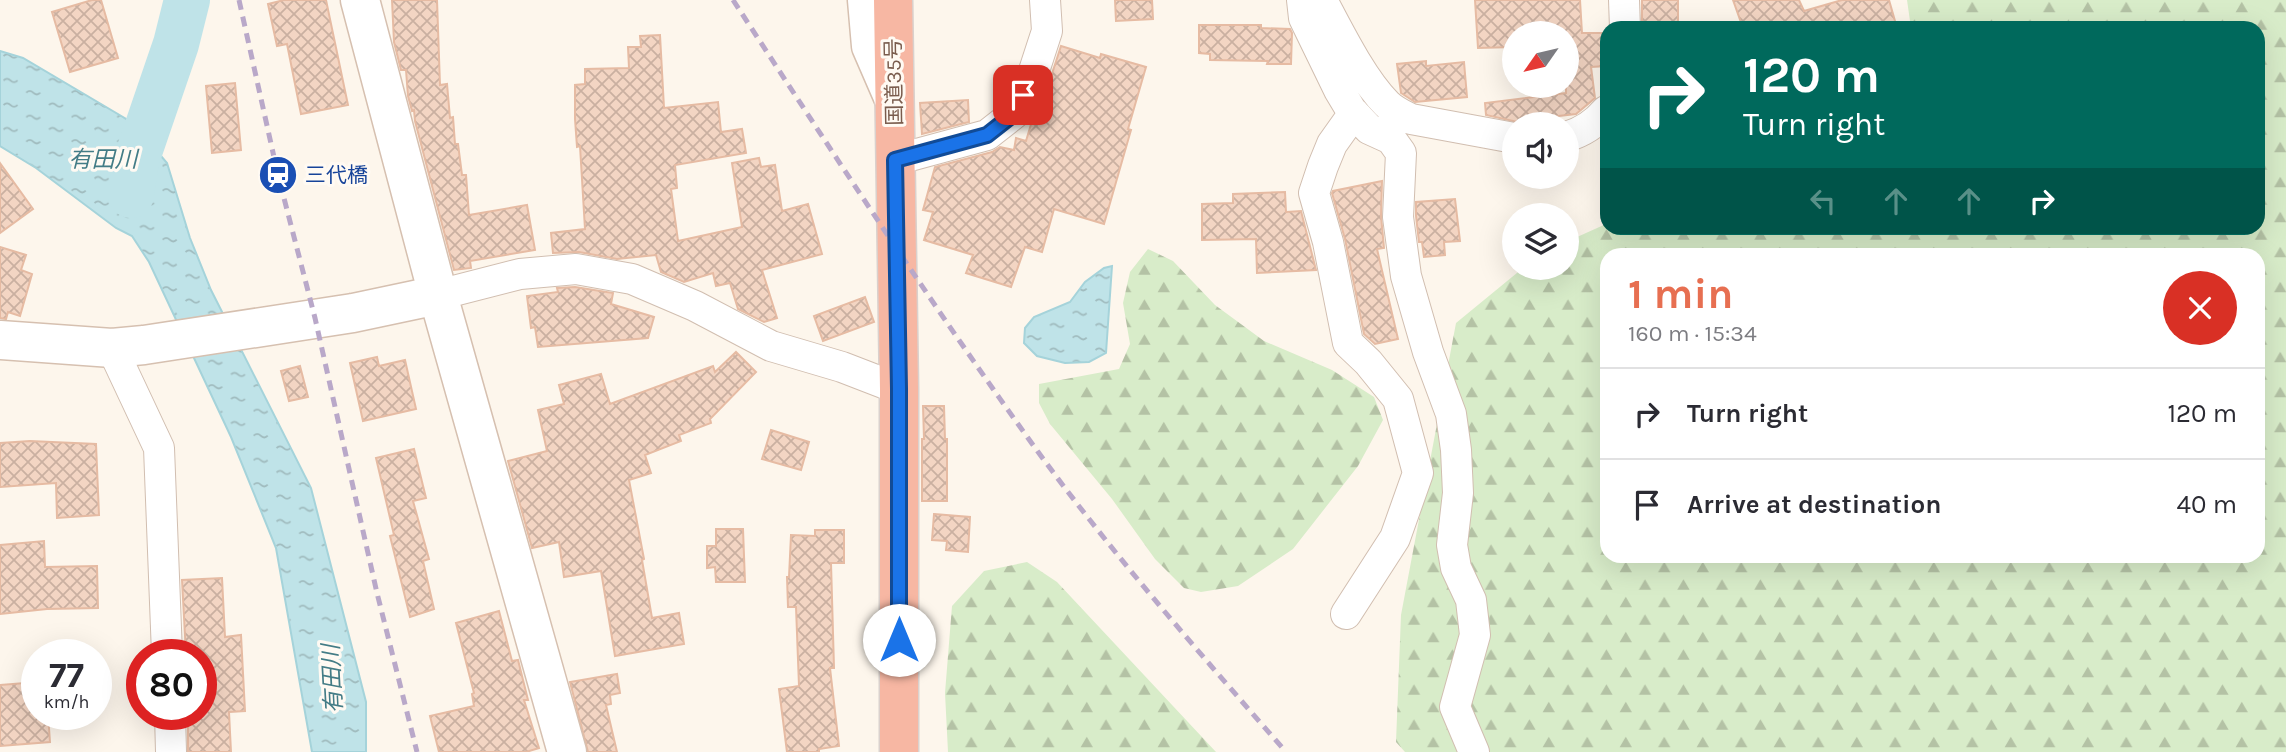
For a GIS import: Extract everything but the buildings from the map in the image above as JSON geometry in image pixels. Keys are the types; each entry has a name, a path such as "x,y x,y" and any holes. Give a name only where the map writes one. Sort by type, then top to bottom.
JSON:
{"highway":[{"name":"国道35号","path":"893,0 899,389 899,752"}],"street":[{"path":"359,0 438,295 567,752"},
{"path":"867,0 872,46 894,99"},
{"path":"895,160 987,135 1015,113 1047,31 1045,0"},
{"path":"1302,0 1304,18 1339,90 1354,113 1369,129 1391,139 1401,153 1398,217 1406,275 1428,352 1451,414 1456,450 1458,493 1452,545 1456,568 1471,600 1475,635 1455,707 1474,752"},
{"path":"1322,0 1346,46 1388,105 1411,119 1502,136"},
{"path":"1624,0 1625,21"},
{"path":"1346,614 1395,538 1418,473 1398,399 1368,362 1348,343 1328,242 1314,193 1332,144 1354,113"},
{"path":"1579,133 1600,117"},
{"path":"0,340 128,346 353,313 520,274 576,269 632,279 695,306 771,346 842,367 899,389"},
{"path":"128,346 159,448 166,639"},
{"path":"170,730 171,752"}],"green space":[{"path":"1907,0 2286,0 2286,752 1405,752 1396,742 1401,615 1456,323 1508,280 1579,280 1579,236 1600,227 1600,235 2265,235 2265,21 1910,21"},
{"path":"1148,249 1173,261 1215,305 1264,341 1332,370 1374,397 1383,420 1358,466 1293,549 1238,586 1201,592 1184,588 1155,559 1112,499 1050,424 1039,403 1039,384 1119,369 1130,344 1123,303 1130,272"},
{"path":"1027,562 1057,582 1216,752 948,752 945,693 952,606 984,571"}],"water":[{"name":"有田川","path":"0,51 23,58 133,123 167,163 190,238 211,290 311,488 366,702 366,752 312,752 276,548 231,437 149,262 132,236 116,228 36,168 0,146"},
{"path":"1112,266 1106,353 1089,362 1065,363 1037,356 1024,343 1025,328 1034,317 1070,302 1085,282 1104,268"}],"waterway":[{"name":"有田川","path":"131,195 136,161 176,44 187,0"}],"railway":[{"path":"239,0 278,175 315,318 377,593 417,752"},
{"path":"733,0 915,275 1058,479 1186,637 1286,752"}],"place":[{"name":"三代橋","path":"278,175"}],"route":[{"path":"899,640 895,160 987,135 1015,113 1023,95"}]}
